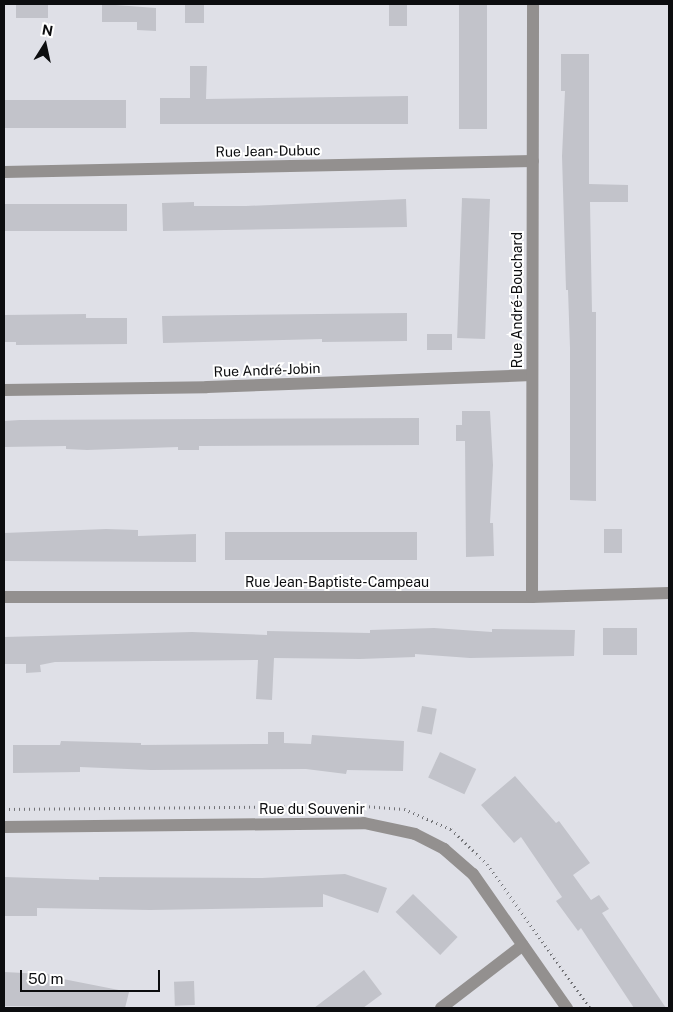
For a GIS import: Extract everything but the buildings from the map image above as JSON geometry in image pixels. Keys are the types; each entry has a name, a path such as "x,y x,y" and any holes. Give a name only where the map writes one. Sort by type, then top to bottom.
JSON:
{"street":[{"name":"Rue André-Bouchard","path":"532,597 534,4"},
{"name":"Rue Jean-Dubuc","path":"4,172 533,161"},
{"name":"Rue André-Jobin","path":"4,390 207,387 532,375"},
{"name":"Rue Jean-Baptiste-Campeau","path":"4,597 532,597 669,593"},
{"name":"Rue du Souvenir","path":"4,827 364,823 415,834 444,849 473,874 567,1008"},
{"path":"441,1008 523,946"}],"path":[{"path":"4,809 346,806"},
{"path":"356,806 404,809 451,829 487,864 590,1008"}]}
